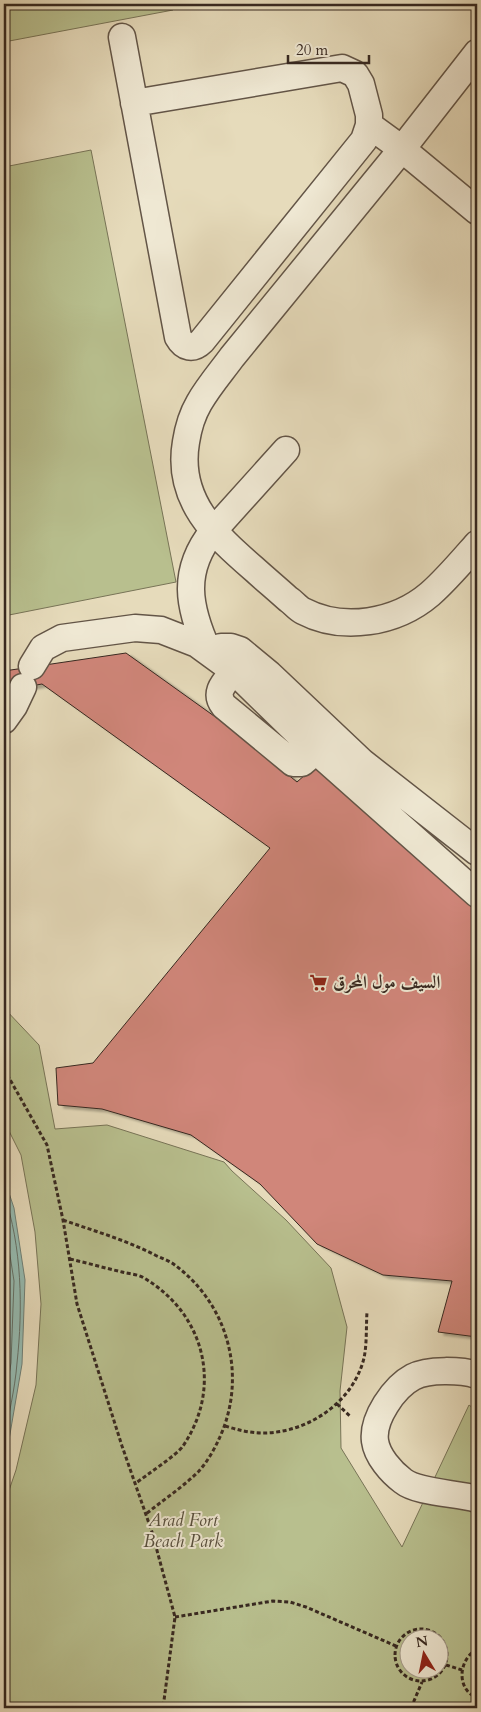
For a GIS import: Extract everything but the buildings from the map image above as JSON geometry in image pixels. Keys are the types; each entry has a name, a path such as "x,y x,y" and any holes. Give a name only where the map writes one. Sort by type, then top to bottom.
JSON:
{"lane":[{"path":"122,37 134,103 178,337 180,343 186,347 192,347 202,341 364,140 369,124 362,84 355,74 342,68 134,103"},
{"path":"477,53 402,149 232,357 198,404 189,426 185,450 185,474 191,497 213,531 301,610 323,618 345,622 368,621 391,616 412,607 430,594 477,544"},
{"path":"369,124 477,211"},
{"path":"216,324 232,357"},
{"path":"208,651 193,613 190,595 191,576 196,558 204,541 286,450"},
{"path":"4,720 14,706 43,648 62,638 135,628 161,630 181,636 208,651 234,671 220,687 220,697 224,706 293,763 297,764 306,761 316,751 477,894"},
{"path":"208,651 221,647 231,647 240,650 269,674 362,762 477,852"},
{"path":"477,1375 452,1371 414,1376 399,1388 385,1406 377,1424 375,1440 381,1456 390,1469 404,1483 423,1489 465,1495 477,1499"}],"path":[{"path":"4,1069 47,1145 63,1220 77,1304 152,1532 175,1617 162,1708"},
{"path":"63,1220 139,1247 172,1263 200,1288 220,1318 231,1354 233,1390 225,1426 214,1449 200,1470 146,1514"},
{"path":"70,1259 142,1277 163,1291 170,1296 190,1322 202,1353 205,1386 198,1418 182,1448 135,1484"},
{"path":"225,1426 263,1433 283,1431 302,1426 337,1404 357,1376 364,1358 367,1312"},
{"path":"175,1617 272,1601 290,1602 306,1607 396,1646"},
{"path":"398,1642 394,1656 396,1667 402,1675 411,1681 422,1682 432,1680"},
{"path":"477,1649 465,1660 462,1670 462,1680 466,1689 472,1696 477,1698"},
{"path":"448,1666 462,1670"},
{"path":"411,1708 422,1682"}],"green space":[{"path":"4,4 172,4 173,10 4,42"},
{"path":"91,150 176,582 4,616 4,167"},
{"name":"Arad Fort Beach Park","path":"4,1008 39,1045 55,1129 107,1125 224,1162 286,1220 331,1268 347,1327 340,1391 341,1448 402,1547 469,1405 477,1411 477,1708 4,1708 4,1505 16,1470 36,1385 41,1304 35,1232 21,1155 4,1121"}],"water":[{"path":"4,1178 14,1208 25,1280 22,1364 4,1469"}],"place":[{"name":"السيف مول المحرق","path":"319,982"}]}
